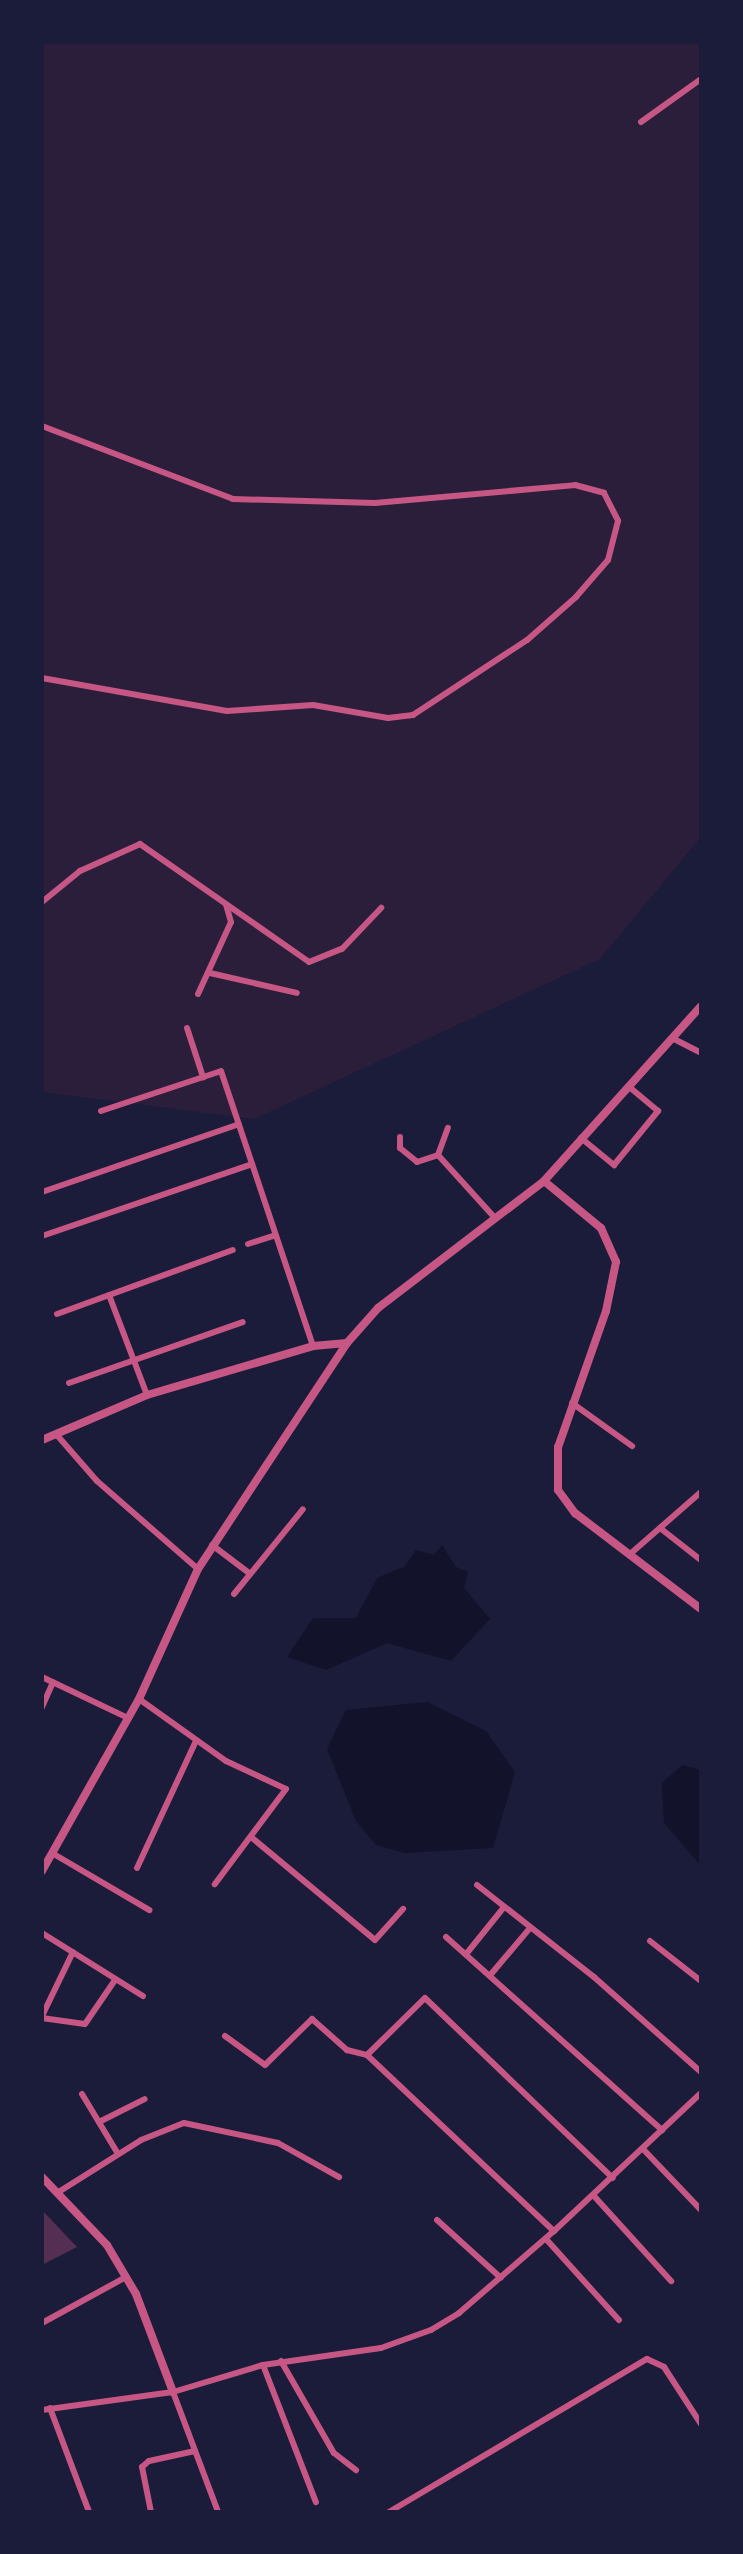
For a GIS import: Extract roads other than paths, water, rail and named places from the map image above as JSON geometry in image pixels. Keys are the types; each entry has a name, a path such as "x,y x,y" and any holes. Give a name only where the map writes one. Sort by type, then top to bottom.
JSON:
{"street":[{"path":"641,122 701,79"},
{"path":"42,426 233,499 375,503 575,485 604,493 618,521 608,560 576,597 527,640 413,715 388,718 313,705 227,711 42,678"},
{"path":"42,902 80,871 140,844 309,962 342,949 381,908"},
{"path":"198,994 231,922 226,904"},
{"path":"210,973 297,993"},
{"path":"42,1871 139,1699 198,1569 347,1343 378,1308 544,1181 701,1006"},
{"path":"187,1028 203,1077"},
{"path":"672,1038 701,1053"},
{"path":"101,1111 221,1071 313,1346"},
{"path":"581,1138 614,1165 658,1111 628,1086"},
{"path":"42,1192 239,1124"},
{"path":"438,1155 448,1128"},
{"path":"400,1137 400,1148 417,1162 438,1155"},
{"path":"438,1155 495,1218"},
{"path":"42,1236 252,1164"},
{"path":"544,1181 601,1228 616,1262 606,1311 554,1461 558,1490 575,1513 701,1609"},
{"path":"248,1244 276,1235"},
{"path":"57,1314 233,1250"},
{"path":"109,1295 147,1395"},
{"path":"69,1383 243,1322"},
{"path":"42,1440 147,1395 313,1346 347,1343"},
{"path":"572,1403 632,1446"},
{"path":"56,1434 97,1481 198,1569"},
{"path":"629,1555 701,1492"},
{"path":"234,1594 303,1509"},
{"path":"660,1528 701,1560"},
{"path":"212,1545 249,1573"},
{"path":"42,1677 128,1718"},
{"path":"42,1707 53,1682"},
{"path":"139,1699 196,1741 286,1789 215,1884"},
{"path":"137,1868 196,1741"},
{"path":"251,1837 375,1940 403,1909"},
{"path":"52,1853 149,1910"},
{"path":"477,1885 701,2072"},
{"path":"467,1953 504,1907"},
{"path":"492,1973 530,1928"},
{"path":"42,1933 143,1996"},
{"path":"446,1937 492,1973 662,2130"},
{"path":"650,1941 701,1981"},
{"path":"73,1952 42,2017 85,2024 115,1980"},
{"path":"367,2055 425,1998 613,2178"},
{"path":"225,2036 265,2065 312,2019 347,2050 367,2055 554,2231"},
{"path":"42,2410 173,2392 281,2361 408,2340 459,2313 501,2278 594,2196 701,2093"},
{"path":"82,2094 118,2154"},
{"path":"99,2122 145,2099"},
{"path":"57,2193 118,2154 184,2123 278,2143 339,2177"},
{"path":"643,2149 701,2210"},
{"path":"42,2177 107,2245 126,2277 218,2512"},
{"path":"594,2196 671,2281"},
{"path":"437,2220 501,2278"},
{"path":"546,2239 619,2320"},
{"path":"42,2323 126,2277"},
{"path":"389,2512 647,2359 664,2367 701,2424"},
{"path":"281,2361 334,2453 356,2470"},
{"path":"263,2365 316,2502"},
{"path":"50,2408 89,2512"},
{"path":"151,2512 142,2467 149,2461 195,2451"}]}
